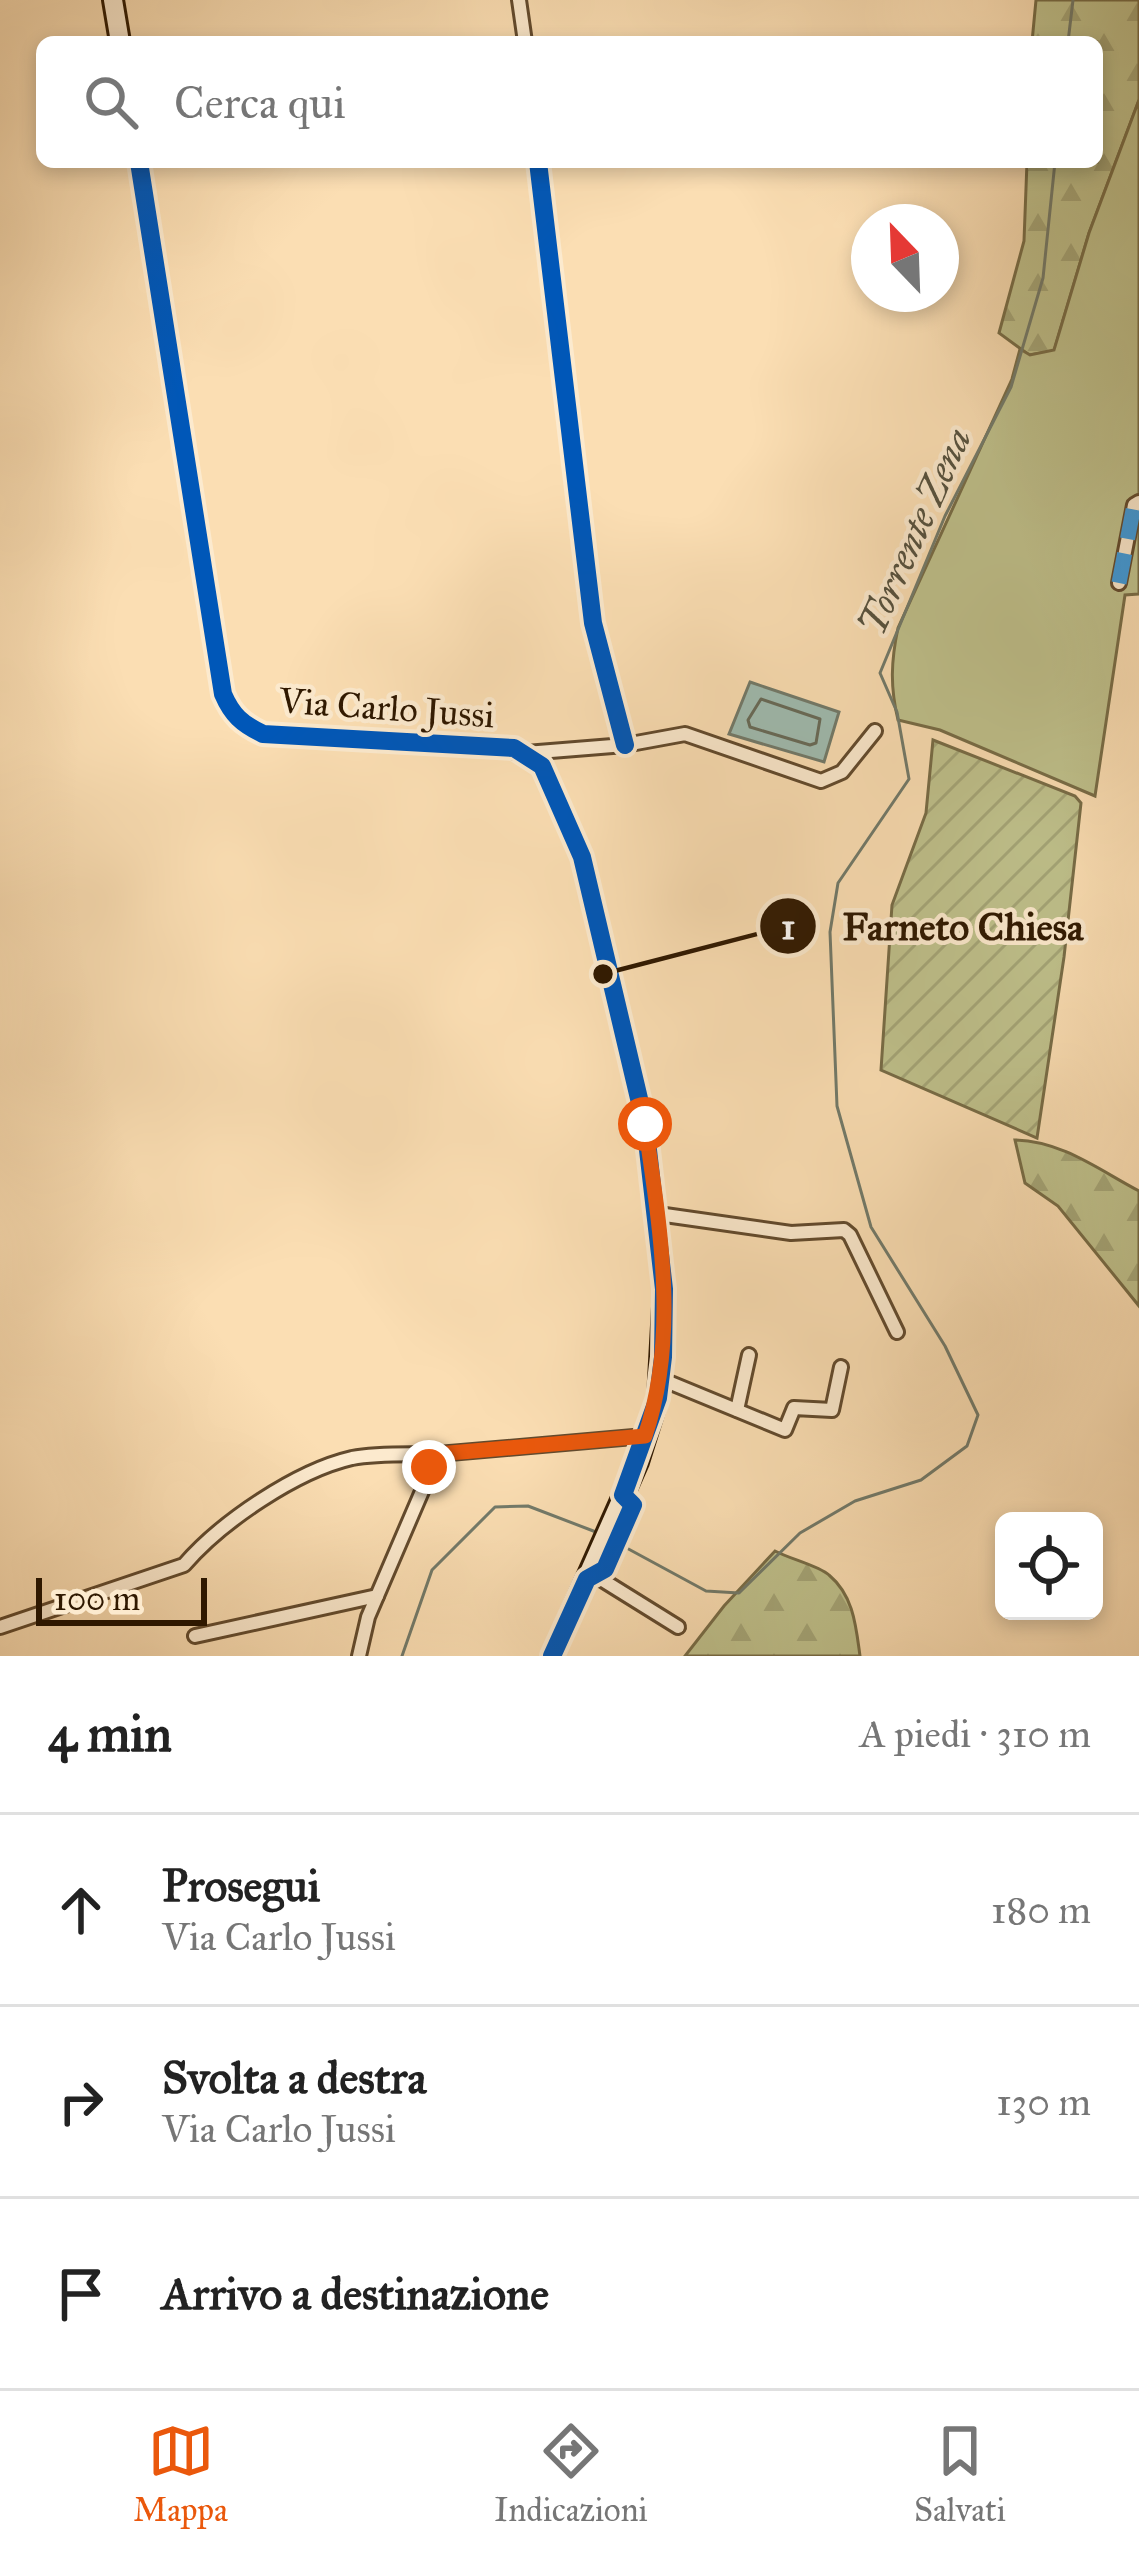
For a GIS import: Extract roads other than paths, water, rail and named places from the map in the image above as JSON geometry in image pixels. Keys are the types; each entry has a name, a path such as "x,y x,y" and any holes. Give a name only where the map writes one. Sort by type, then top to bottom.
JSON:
{"street":[{"path":"113,0 119,36"},
{"path":"519,0 524,36"},
{"name":"Via Carlo Jussi","path":"140,168 223,694 230,709 243,724 263,734 460,742 526,753 542,766 556,791 582,857 645,1124 664,1289 661,1379 596,1568 553,1655"},
{"path":"539,168 592,623 625,745"},
{"path":"1119,584 1134,505 1139,502"},
{"name":"Via Carlo Jussi","path":"526,753 625,745 685,734 821,781 842,772 875,731"},
{"path":"658,1214 791,1233 844,1230 897,1332"},
{"path":"737,1410 749,1355"},
{"path":"661,1379 784,1430 794,1408 832,1410 841,1367"},
{"path":"0,1627 184,1565 202,1545 278,1490 334,1464 355,1458 645,1436"},
{"path":"358,1656 377,1596 438,1454"},
{"path":"596,1568 678,1627"},
{"path":"195,1636 377,1596"}],"water":[{"path":"750,682 839,712 824,762 729,734"}],"waterway":[{"name":"Torrente Zena","path":"1069,36 1073,0"},
{"name":"Torrente Zena","path":"610,1539 706,1591 739,1593 800,1533 855,1501 921,1480 967,1446 978,1415 945,1346 871,1227 837,1106 830,932 838,883 909,779 897,712 880,673 945,516 1011,387 1043,278 1054,168"},
{"name":"Torrente Zena","path":"402,1656 432,1570 495,1507 528,1506 596,1532"}],"place":[{"name":"Farneto Chiesa","path":"603,974"}]}
